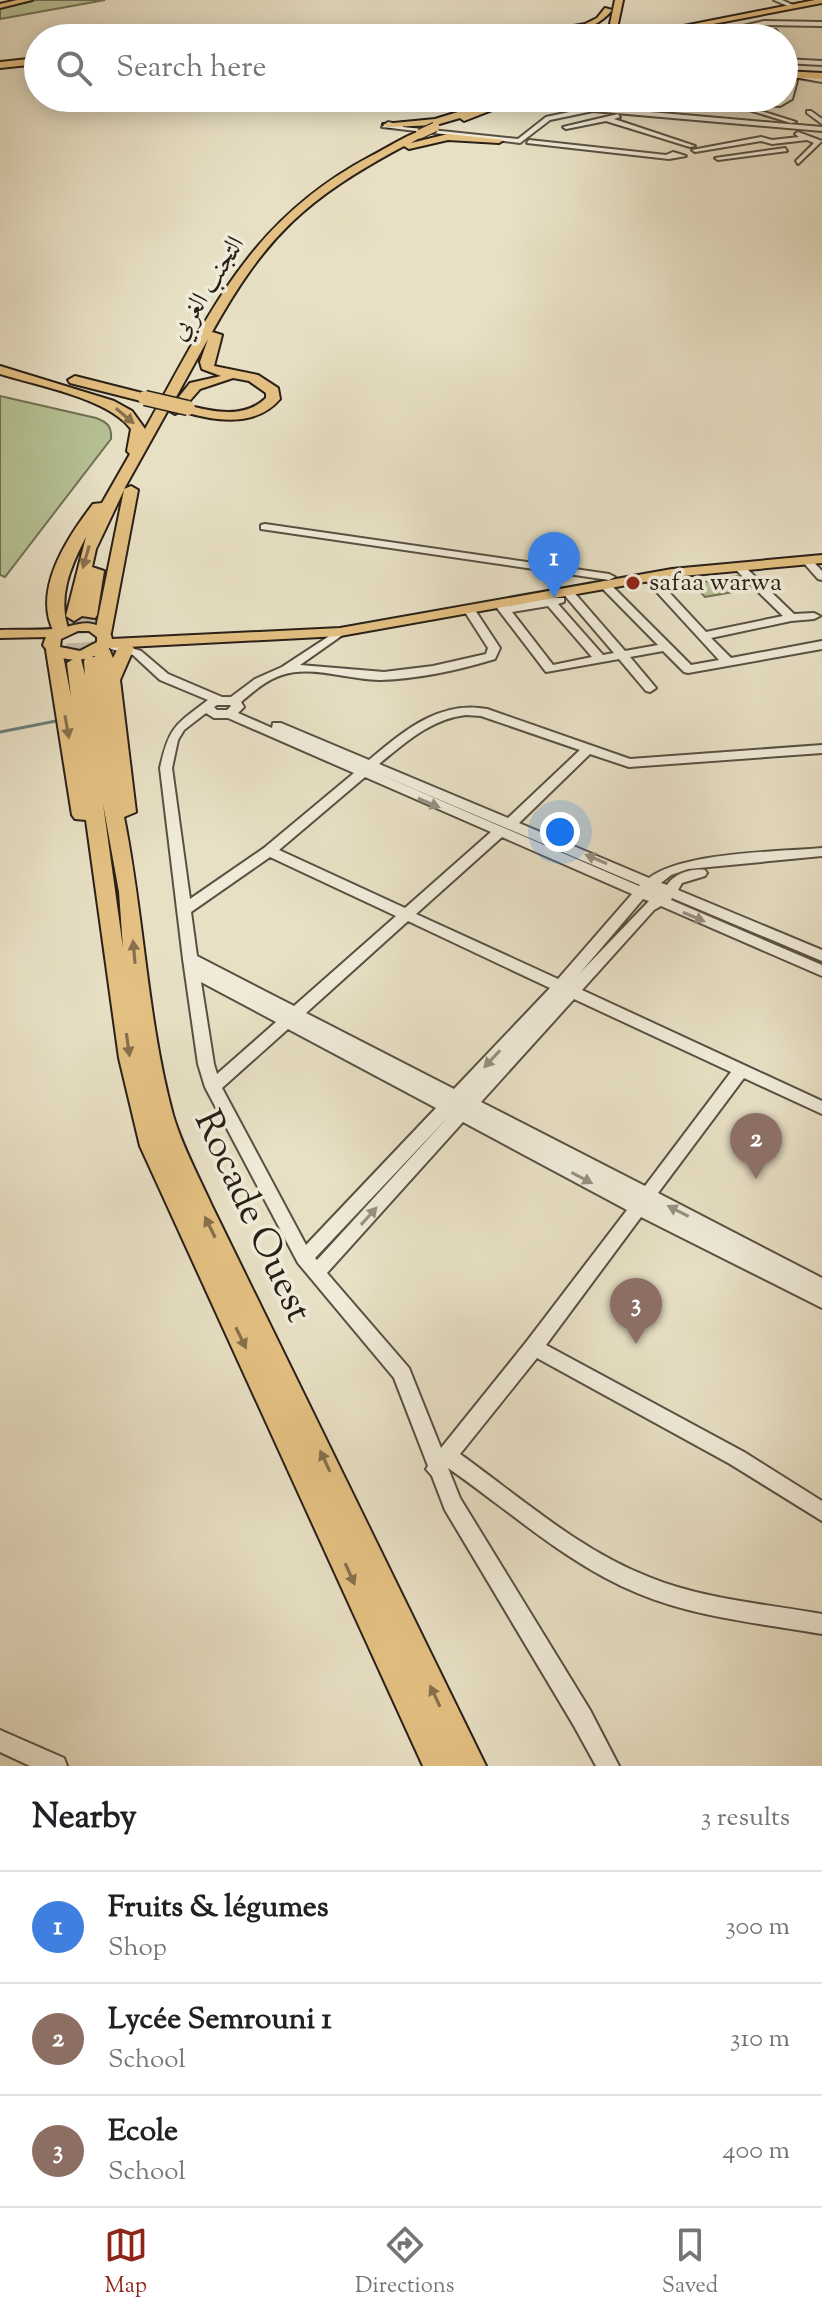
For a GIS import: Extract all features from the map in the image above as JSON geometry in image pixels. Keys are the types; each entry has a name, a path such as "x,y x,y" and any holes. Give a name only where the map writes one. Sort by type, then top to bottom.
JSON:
{"highway":[{"path":"0,6 25,0"},
{"path":"591,24 600,20 613,0"},
{"path":"615,24 614,13 619,0"},
{"path":"698,24 822,1"},
{"path":"608,10 609,24"},
{"path":"0,67 24,64"},
{"path":"798,67 822,70"},
{"path":"798,73 805,77 822,70"},
{"path":"381,154 398,139 392,126 436,122 472,112"},
{"name":"التجنب الغربي","path":"89,615 98,563 123,490 125,473 232,286 255,254 302,205 381,154 474,112"},
{"path":"475,112 465,124 481,135"},
{"name":"التجنب الغربي","path":"74,616 88,549 123,490 183,409 216,333 257,266 303,214 360,173 431,131"},
{"path":"405,147 448,137 499,140"},
{"path":"0,367 220,416 259,410 273,399 273,391 260,381 208,369 206,362 216,333"},
{"path":"0,367 109,404 127,414 139,435 125,473"},
{"path":"220,378 252,381 263,386 269,396 260,407 239,413 183,409 195,386 220,378"},
{"path":"111,680 82,644 56,623 56,612 67,553 86,522 123,490"},
{"path":"82,644 123,490"},
{"name":"Rocade Ouest","path":"82,644 129,892 136,975 162,1118 173,1147 470,1766"},
{"name":"Rocade Ouest","path":"82,644 108,917 130,1058 152,1146 440,1766"},
{"path":"126,648 111,680 128,830 129,892"}],"main road":[{"path":"0,644 82,644 340,632 570,594 606,580 817,558"},
{"path":"0,634 33,631 82,644 324,629 606,580 817,558"},
{"path":"33,631 56,612"}],"street":[{"path":"777,0 792,6"},
{"path":"798,25 822,26"},
{"path":"798,67 822,70"},
{"path":"526,140 548,118 575,112"},
{"path":"392,126 499,140 526,140 552,121 593,112"},
{"path":"617,112 821,123"},
{"path":"646,112 761,125 821,123"},
{"path":"760,112 791,121"},
{"path":"566,127 603,118 639,115 813,137 819,142 798,162"},
{"path":"603,118 684,150"},
{"path":"603,118 684,150 788,133"},
{"path":"761,125 791,121 821,123"},
{"path":"582,138 619,124"},
{"path":"392,126 526,140 684,150 761,139 773,142 813,137"},
{"path":"718,158 792,149 806,155"},
{"path":"265,527 606,580 688,669 819,649"},
{"path":"817,558 822,577"},
{"path":"739,567 791,618"},
{"path":"649,577 728,662"},
{"path":"650,688 625,656 570,594 550,601 503,607 548,668 625,656 665,647"},
{"path":"550,601 600,659"},
{"path":"286,670 323,673 347,670 381,676 485,658 494,653 494,648 469,609"},
{"path":"703,636 814,616"},
{"path":"340,632 286,670 264,679 172,740 166,777 206,1064 213,1087 304,1258 396,1364 442,1463 468,1531 575,1705 608,1766"},
{"path":"82,644 126,648 146,662 154,678 646,889 670,890 822,956"},
{"path":"185,909 269,851 435,716 462,709 483,712 587,750 638,764 822,749"},
{"path":"213,1087 408,916 587,750"},
{"path":"269,851 822,1108"},
{"path":"566,990 646,889 672,869 822,852"},
{"path":"316,1273 460,1105 566,990 677,880 692,874 822,861"},
{"path":"646,889 658,902 822,971"},
{"path":"191,965 641,1201 822,1301"},
{"path":"442,1463 534,1347 741,1070"},
{"path":"304,1258 460,1105"},
{"path":"641,1201 822,1286"},
{"path":"534,1347 737,1458 822,1512"},
{"path":"442,1463 599,1563 641,1584 683,1598 822,1624"},
{"path":"0,1741 56,1766"}],"green space":[{"path":"36,0 105,0 0,19 0,8"},
{"path":"0,396 96,418 108,425 111,431 111,439 5,577 0,575"},
{"path":"737,576 750,589 705,597 693,584"}],"waterway":[{"path":"0,732 56,721"}],"tunnel":[{"path":"89,615 92,661"},
{"path":"74,616 75,663"}],"place":[{"name":"safaa warwa","path":"633,583"},
{"name":"Fruits & légumes","path":"554,598"},
{"name":"Lycée Semrouni 1","path":"756,1179"},
{"name":"Ecole","path":"636,1344"}]}
